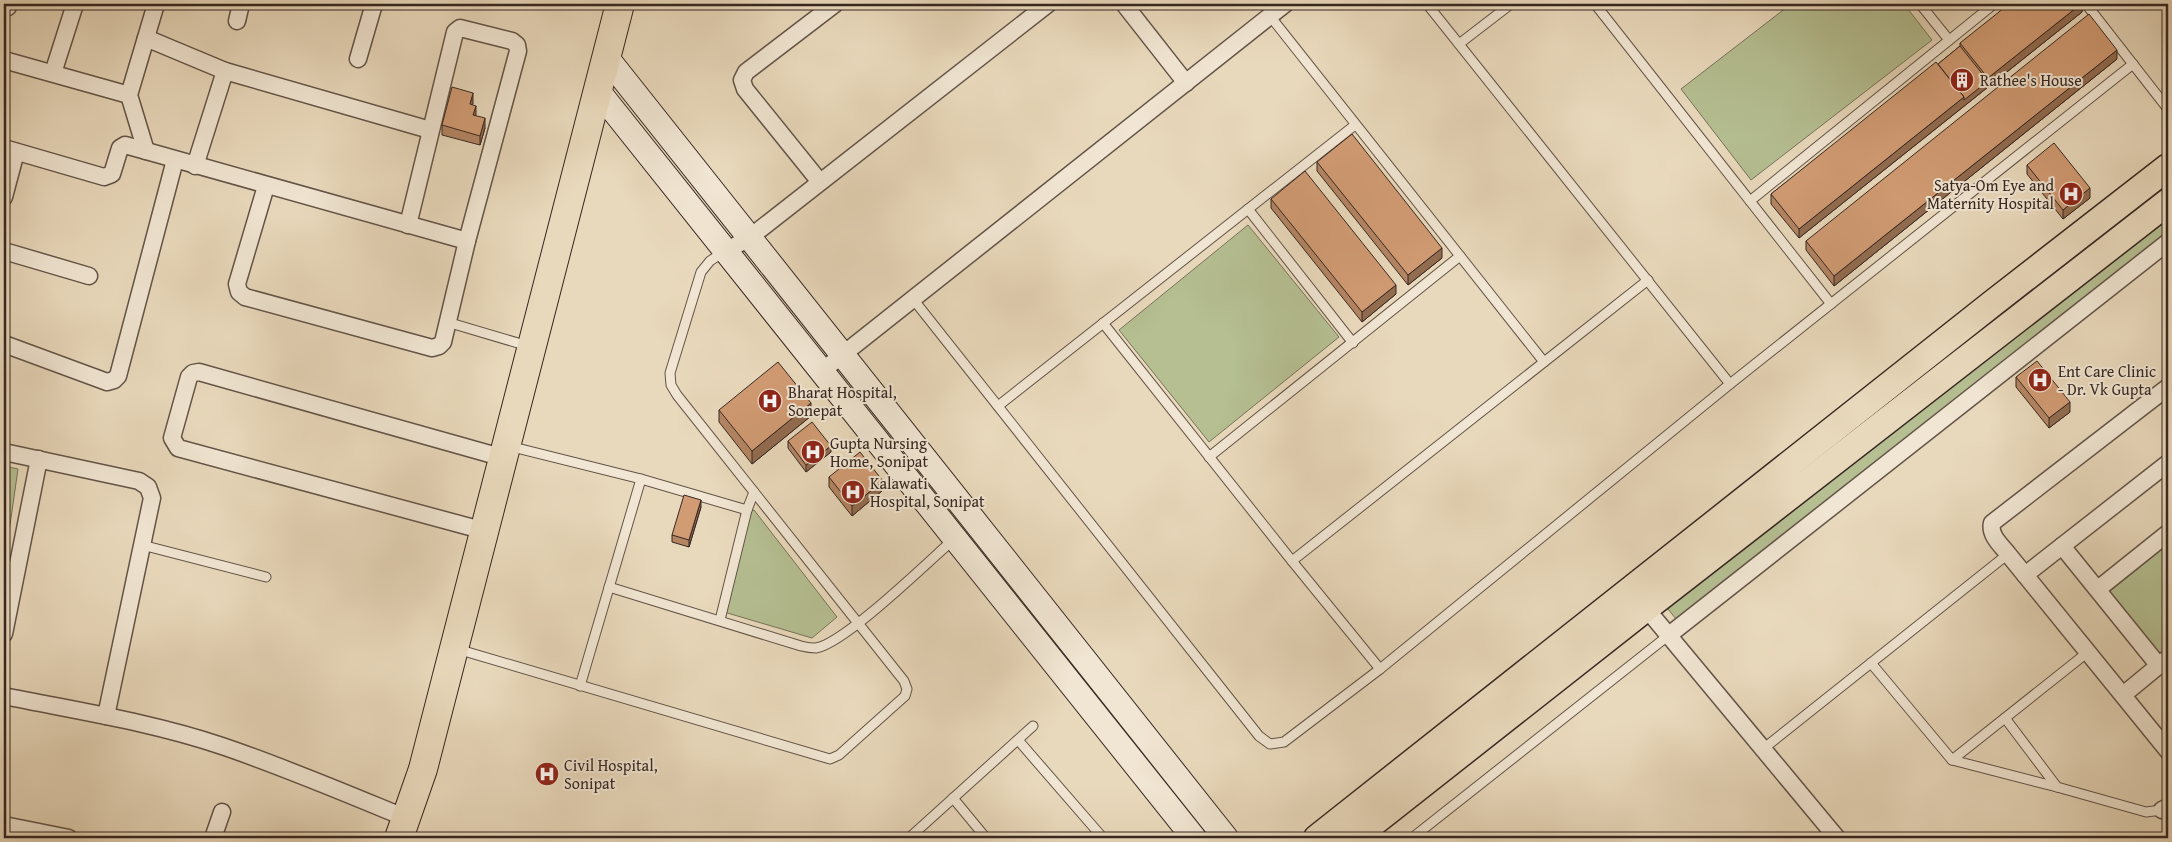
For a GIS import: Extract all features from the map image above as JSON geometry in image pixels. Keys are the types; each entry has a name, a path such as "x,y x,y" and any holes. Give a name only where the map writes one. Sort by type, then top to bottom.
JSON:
{"highway":[{"path":"402,828 423,769 620,4"}],"main road":[{"path":"1354,838 1993,303 2168,167"},
{"path":"1317,838 2168,202"}],"street":[{"path":"53,73 75,4"},
{"path":"146,151 130,95 156,4"},
{"path":"237,20 242,4"},
{"path":"358,59 374,4"},
{"path":"820,182 745,89 742,80 746,72 835,4"},
{"path":"726,251 749,238 1048,4"},
{"path":"1124,4 1186,83"},
{"path":"822,371 1285,4"},
{"path":"266,186 237,284 239,292 245,297 432,348 439,346 443,342 446,322 518,51 517,45 512,41 460,28 455,32 408,225"},
{"path":"146,38 226,71 430,130"},
{"path":"607,58 1226,838"},
{"path":"4,60 130,95"},
{"path":"195,166 226,71"},
{"path":"598,92 1194,838"},
{"path":"4,197 10,150 104,177 112,174 122,146 146,151 467,241"},
{"path":"4,344 107,382 114,380 118,376 175,160"},
{"path":"1669,635 2168,242"},
{"path":"4,251 89,276"},
{"path":"485,531 178,448 172,438 189,377 193,373 199,372 505,452"},
{"path":"2165,742 2123,695 2025,575 1993,534 1991,528 1992,523 2168,387"},
{"path":"4,452 140,481 148,487 152,498 106,716"},
{"path":"4,634 10,567 39,459"},
{"path":"2025,575 2168,463"},
{"path":"2098,589 2166,538"},
{"path":"2062,546 2164,662 2123,695"},
{"path":"1639,599 1837,838"},
{"path":"4,696 106,716 221,746 299,774 402,828"},
{"path":"213,838 222,812"},
{"path":"4,825 69,838"}],"lane":[{"path":"1427,4 1730,384"},
{"path":"1460,44 1511,4"},
{"path":"1594,4 1831,304"},
{"path":"1920,4 1949,40"},
{"path":"1750,201 1994,4"},
{"path":"2086,4 2168,109"},
{"path":"1270,16 1544,362"},
{"path":"913,299 1259,736 1270,744 1284,742 1380,669 1730,384 2133,64"},
{"path":"998,406 1355,124"},
{"path":"1248,209 1352,343"},
{"path":"454,648 830,759 839,755 905,696 907,688 904,681 676,395 670,379 670,373 701,272 710,261 726,251"},
{"path":"1209,458 1460,256"},
{"path":"1292,561 1648,280"},
{"path":"446,322 532,347"},
{"path":"1103,323 1209,458 1380,669"},
{"path":"505,452 641,479 747,510"},
{"path":"580,686 641,479"},
{"path":"720,620 747,510 754,492"},
{"path":"609,587 800,646 816,648 830,642 857,624 956,538"},
{"path":"142,545 266,577"},
{"path":"1763,749 2008,554"},
{"path":"1412,838 1669,635"},
{"path":"1952,760 2088,652"},
{"path":"1871,663 1952,760 2146,812 2165,809"},
{"path":"2005,718 2057,787"},
{"path":"909,838 1033,726"},
{"path":"1018,740 1103,838"},
{"path":"953,798 986,838"}],"green space":[{"path":"1791,4 1904,4 1932,40 1751,180 1681,89"},
{"path":"2168,208 2168,233 1676,619 1664,604"},
{"path":"1248,225 1339,337 1209,442 1119,330"},
{"path":"4,466 18,469 6,553 4,553"},
{"path":"754,510 837,617 812,638 724,612 741,514"},
{"path":"2161,550 2168,558 2168,649 2160,656 2109,592"}],"building":[{"path":"2009,4 2081,4 1988,78 1960,43"},
{"path":"2089,14 2117,50 1834,276 1806,241"},
{"name":"Rathee's House","path":"1960,46 1988,81 1964,100 1964,97 1938,64"},
{"path":"1936,62 1964,97 1799,229 1771,194"},
{"path":"452,87 473,93 470,104 476,106 473,115 485,118 480,136 442,125"},
{"path":"1352,134 1442,248 1408,275 1317,162"},
{"path":"2054,143 2090,188 2063,210 2027,165"},
{"path":"1305,171 1396,285 1362,312 1271,199"},
{"path":"2037,361 2070,402 2049,418 2016,377"},
{"path":"778,362 811,403 752,451 719,410"},
{"path":"812,422 831,446 806,465 788,441"},
{"path":"860,452 883,481 852,506 829,477"},
{"path":"684,495 701,500 689,540 672,535"}],"place":[{"name":"Rathee's House","path":"1962,80"},
{"name":"Satya-Om Eye and Maternity Hospital","path":"2071,194"},
{"name":"Ent Care Clinic - Dr. Vk Gupta","path":"2040,380"},
{"name":"Bharat Hospital, Sonepat","path":"770,401"},
{"name":"Gupta Nursing Home, Sonipat","path":"813,452"},
{"name":"Kalawati Hospital, Sonipat","path":"853,492"},
{"name":"Civil Hospital, Sonipat","path":"547,774"}]}
